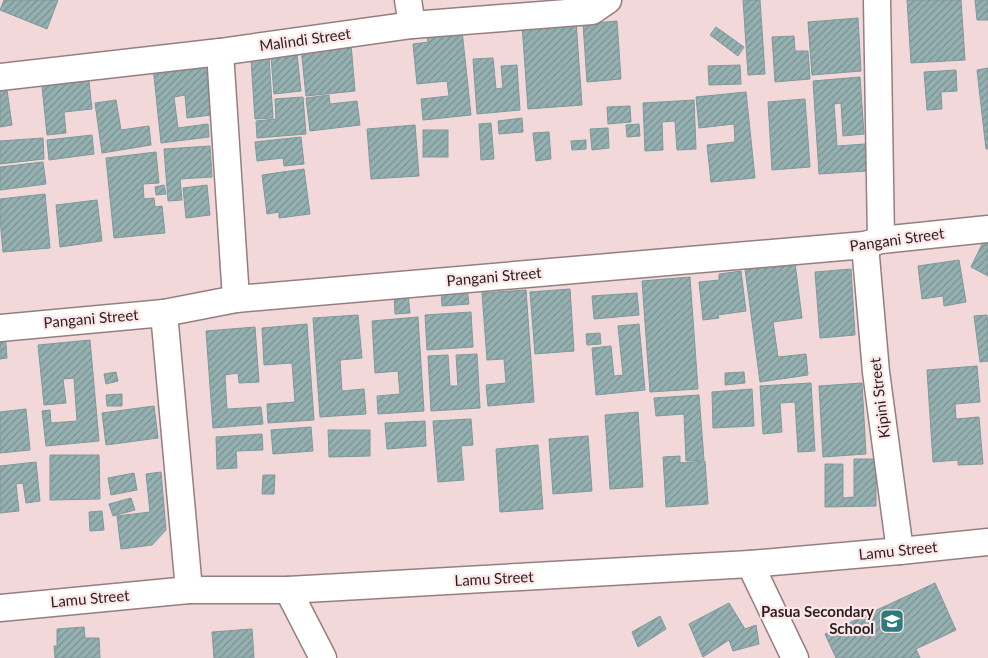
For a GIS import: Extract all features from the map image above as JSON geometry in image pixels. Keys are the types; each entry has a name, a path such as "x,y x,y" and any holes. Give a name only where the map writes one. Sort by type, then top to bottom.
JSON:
{"street":[{"path":"408,0 412,26"},
{"name":"Malindi Street","path":"0,77 220,52 412,26 592,11 608,0"},
{"name":"Kipini Street","path":"877,0 873,243 876,372 900,551"},
{"path":"220,52 236,299"},
{"name":"Pangani Street","path":"0,328 164,313 236,299 873,243 988,229"},
{"path":"164,313 189,590"},
{"name":"Lamu Street","path":"0,608 189,590 288,590 750,564 988,542"},
{"path":"750,564 795,658"},
{"path":"288,590 323,658"}],"building":[{"path":"4,0 58,0 47,29 0,10"},
{"path":"743,0 760,0 765,74 748,75"},
{"path":"907,0 961,0 965,60 911,63"},
{"path":"975,0 988,0 988,20 977,20"},
{"path":"858,18 861,71 812,75 808,22"},
{"path":"576,21 582,105 528,109 522,25"},
{"path":"617,21 621,79 587,82 583,24"},
{"path":"716,27 744,47 738,56 710,35"},
{"path":"462,30 471,115 423,120 421,99 449,96 447,81 417,84 413,44 428,42 427,34"},
{"path":"794,36 795,51 808,51 810,79 775,82 772,37"},
{"path":"351,44 355,91 306,96 301,48"},
{"path":"297,55 301,91 274,94 271,57"},
{"path":"269,58 273,118 255,119 251,60"},
{"path":"493,58 496,89 503,88 501,66 517,65 520,110 477,114 473,59"},
{"path":"205,61 211,115 187,118 185,95 174,97 178,128 208,124 209,137 161,143 153,67"},
{"path":"740,65 741,84 709,85 708,66"},
{"path":"988,68 988,149 986,149 977,70"},
{"path":"956,70 957,91 941,92 942,109 927,110 924,72"},
{"path":"88,72 92,109 64,112 66,133 47,135 41,77"},
{"path":"860,77 864,134 843,136 841,103 834,104 837,146 865,144 867,171 819,174 813,81"},
{"path":"6,83 12,125 0,127 0,84"},
{"path":"746,92 755,178 711,182 707,145 735,142 734,124 699,128 696,97"},
{"path":"329,95 330,104 357,101 360,125 310,131 306,98"},
{"path":"303,97 306,134 257,138 256,121 276,119 275,99"},
{"path":"805,99 810,167 772,170 768,102"},
{"path":"116,100 121,130 149,126 151,145 102,153 95,103"},
{"path":"694,100 696,149 677,150 675,121 662,122 663,150 645,151 643,103"},
{"path":"630,106 631,122 608,124 607,107"},
{"path":"522,118 523,132 499,134 498,121"},
{"path":"491,123 494,159 481,160 479,124"},
{"path":"639,124 640,136 627,137 626,125"},
{"path":"415,125 419,176 371,179 367,129"},
{"path":"608,128 609,148 592,150 590,129"},
{"path":"423,130 448,130 448,157 423,157"},
{"path":"549,132 551,159 536,161 533,133"},
{"path":"92,135 94,154 49,160 47,140"},
{"path":"301,137 304,164 284,166 283,158 257,161 255,142"},
{"path":"43,138 44,159 0,164 0,141"},
{"path":"586,140 586,149 572,150 571,141"},
{"path":"210,146 212,177 180,179 182,200 168,201 164,149"},
{"path":"156,152 159,183 143,184 144,199 154,198 155,207 162,206 165,233 114,238 106,158"},
{"path":"43,162 46,184 0,190 0,167"},
{"path":"304,169 310,214 279,218 279,212 267,214 262,175"},
{"path":"164,185 166,194 156,195 155,187"},
{"path":"207,185 210,215 186,218 183,188"},
{"path":"45,194 50,248 3,252 0,199"},
{"path":"97,200 102,241 60,247 56,205"},
{"path":"985,238 988,239 988,276 971,267"},
{"path":"959,260 966,302 944,306 943,296 922,299 918,266"},
{"path":"795,263 802,318 773,322 778,357 806,354 808,375 760,382 745,269"},
{"path":"851,269 855,335 820,338 815,272"},
{"path":"741,271 746,311 718,315 719,318 703,320 699,282 719,280 719,274"},
{"path":"690,277 698,389 650,392 642,281"},
{"path":"467,288 469,304 442,306 441,290"},
{"path":"570,289 574,351 535,354 530,292"},
{"path":"526,290 534,402 488,406 486,385 506,383 504,359 487,360 482,293"},
{"path":"408,293 410,313 395,314 394,294"},
{"path":"637,293 639,315 594,319 592,296"},
{"path":"471,312 473,347 427,350 425,315"},
{"path":"358,315 362,358 340,360 342,391 364,389 366,414 320,417 313,318"},
{"path":"987,315 988,361 980,362 974,316"},
{"path":"418,317 424,411 378,414 377,396 400,394 398,371 375,373 372,321"},
{"path":"307,324 314,420 268,423 267,404 295,402 292,363 264,365 262,328"},
{"path":"639,324 645,390 596,395 592,348 611,346 614,376 623,375 618,326"},
{"path":"255,327 259,382 239,383 238,373 225,375 227,409 261,407 263,424 213,428 206,331"},
{"path":"0,331 5,331 7,358 0,359"},
{"path":"600,333 601,344 587,345 586,334"},
{"path":"90,340 99,441 46,446 42,411 50,410 51,423 77,421 74,378 63,379 66,403 44,405 38,345"},
{"path":"477,354 480,408 431,411 428,356 448,355 450,386 458,386 456,355"},
{"path":"977,366 980,402 955,404 956,419 979,417 983,464 958,465 958,460 933,462 927,370"},
{"path":"116,372 118,381 106,384 104,374"},
{"path":"744,372 745,383 725,385 725,373"},
{"path":"811,383 815,451 798,452 795,402 780,403 782,432 763,434 760,386"},
{"path":"862,383 866,454 823,457 819,386"},
{"path":"752,389 754,426 713,428 712,392"},
{"path":"122,394 122,406 107,406 106,395"},
{"path":"699,395 704,460 686,461 684,414 656,416 654,398"},
{"path":"154,406 158,438 106,445 102,413"},
{"path":"26,409 30,450 0,453 0,412"},
{"path":"638,412 643,487 610,489 605,415"},
{"path":"471,419 473,445 461,446 464,480 438,482 433,421"},
{"path":"425,421 426,446 387,449 385,423"},
{"path":"311,427 313,451 273,454 271,430"},
{"path":"328,430 370,430 370,456 329,457"},
{"path":"262,434 263,450 236,451 237,468 217,469 216,437"},
{"path":"588,436 592,491 553,494 549,439"},
{"path":"538,445 543,509 500,512 496,449"},
{"path":"50,455 99,455 100,499 50,500"},
{"path":"680,456 680,463 705,461 708,504 666,507 663,457"},
{"path":"854,459 876,459 876,506 825,507 825,464 843,464 843,498 854,497"},
{"path":"36,462 40,501 26,503 23,483 16,484 19,511 0,513 0,466"},
{"path":"161,472 166,530 152,545 121,549 117,516 150,512 146,474"},
{"path":"134,473 137,490 111,495 108,478"},
{"path":"263,475 275,475 274,494 262,494"},
{"path":"131,498 135,510 113,516 109,504"},
{"path":"102,511 104,530 90,531 89,512"},
{"path":"935,583 956,630 916,649 920,658 836,658 825,634"},
{"path":"729,603 745,629 756,625 759,644 733,651 729,640 703,657 689,624"},
{"path":"660,616 666,629 638,647 632,632"},
{"path":"84,627 85,638 99,638 100,658 55,658 54,646 57,646 57,629"},
{"path":"252,629 254,658 214,658 212,632"}],"place":[{"name":"Pasua Secondary School","path":"892,621"}]}
